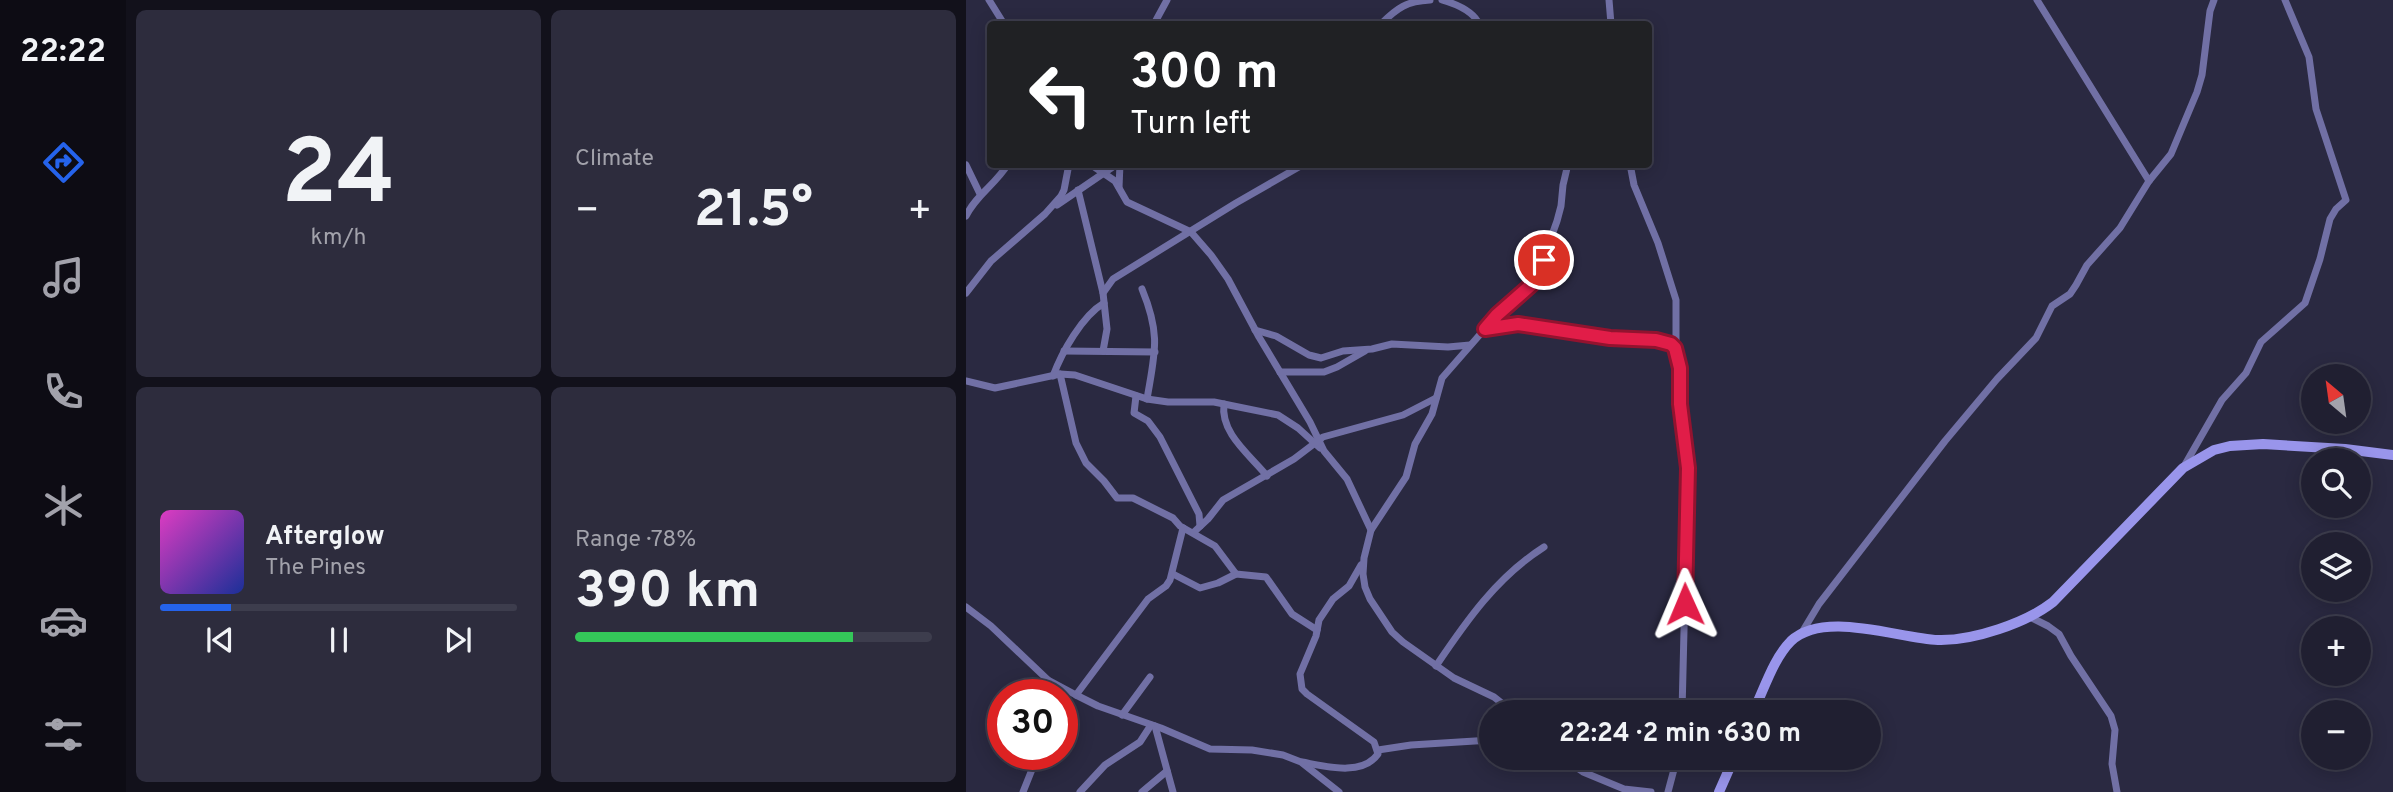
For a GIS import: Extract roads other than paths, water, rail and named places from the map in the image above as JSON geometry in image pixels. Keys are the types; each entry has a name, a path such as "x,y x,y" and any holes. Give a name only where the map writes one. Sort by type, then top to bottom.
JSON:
{"street":[{"path":"989,0 1002,21"},
{"path":"1156,21 1167,0"},
{"path":"1384,21 1399,7 1430,0"},
{"path":"1442,0 1461,7 1477,21"},
{"path":"1609,0 1611,21"},
{"path":"2037,0 2149,181"},
{"path":"1759,700 1785,649 1801,634 1819,604 1945,441 2036,338 2052,306 2070,294 2087,265 2131,214 2149,181 2176,147 2202,75 2210,11 2214,0"},
{"path":"2183,468 2221,400 2246,373 2261,342 2305,303 2330,219 2346,200 2316,109 2309,57 2285,0"},
{"path":"966,165 980,194"},
{"path":"966,216 980,194 1005,168"},
{"path":"1045,214 1064,190 1068,168"},
{"path":"1096,168 1115,181 1129,203 1191,232 1228,279 1317,441 1344,474 1371,530"},
{"path":"966,293 991,261 1045,214 1113,168"},
{"path":"1119,168 1119,187"},
{"path":"1102,293 1113,279 1297,168"},
{"path":"1078,696 1210,749 1272,752 1301,762 1334,767 1361,766 1376,758 1378,750 1374,742 1314,701 1302,689 1300,670 1319,620 1330,602 1355,579 1371,530 1401,488 1415,444 1432,414 1442,378 1497,315 1531,285 1538,274 1558,221 1567,168"},
{"path":"1631,168 1634,185 1658,243 1676,300 1676,349 1688,468 1686,611 1681,700"},
{"path":"1078,190 1104,303 1107,329 1103,351"},
{"path":"1142,289 1155,328 1155,352 1147,399"},
{"path":"1104,303 1089,313 1064,351 1056,375 1076,443 1086,463 1117,498 1133,498 1173,518 1183,528 1197,529 1215,546 1236,574"},
{"path":"1485,329 1518,324 1610,338 1656,340 1671,344 1676,349"},
{"path":"1255,330 1276,336 1316,357 1402,344 1448,347 1470,345"},
{"path":"1280,372 1324,372 1367,350"},
{"path":"1064,351 1155,352"},
{"path":"966,381 995,388 1056,375 1075,375 1147,399 1214,402 1278,415 1317,441"},
{"path":"1136,396 1133,412 1148,421 1160,437 1199,514 1197,529"},
{"path":"1197,529 1223,500 1267,475 1317,441 1403,415 1436,398"},
{"path":"1224,404 1223,418 1230,432 1267,475"},
{"path":"1801,634 1824,627 1839,627 1940,640 1984,633 2030,617 2053,601 2183,468 2204,455 2230,446 2263,444 2345,449 2393,456"},
{"path":"1078,692 1147,599 1166,586 1172,574 1183,528"},
{"path":"1436,666 1481,603 1513,569 1544,547"},
{"path":"1364,558 1365,587 1381,616 1403,642 1454,678 1497,700"},
{"path":"1172,574 1200,588 1219,583 1236,574 1264,576 1269,578 1292,614 1317,630"},
{"path":"966,607 991,626 1047,679"},
{"path":"2030,617 2059,634 2111,716 2115,730 2112,764 2117,792"},
{"path":"1122,715 1150,677"},
{"path":"1153,725 1173,792"},
{"path":"1080,792 1105,765 1140,742 1153,725"},
{"path":"1378,750 1479,741"},
{"path":"1301,762 1339,792"},
{"path":"1023,792 1032,770"},
{"path":"1580,770 1623,789 1651,792"},
{"path":"1668,792 1674,770"},
{"path":"1719,792 1729,770"},
{"path":"1142,792 1167,771"}]}
